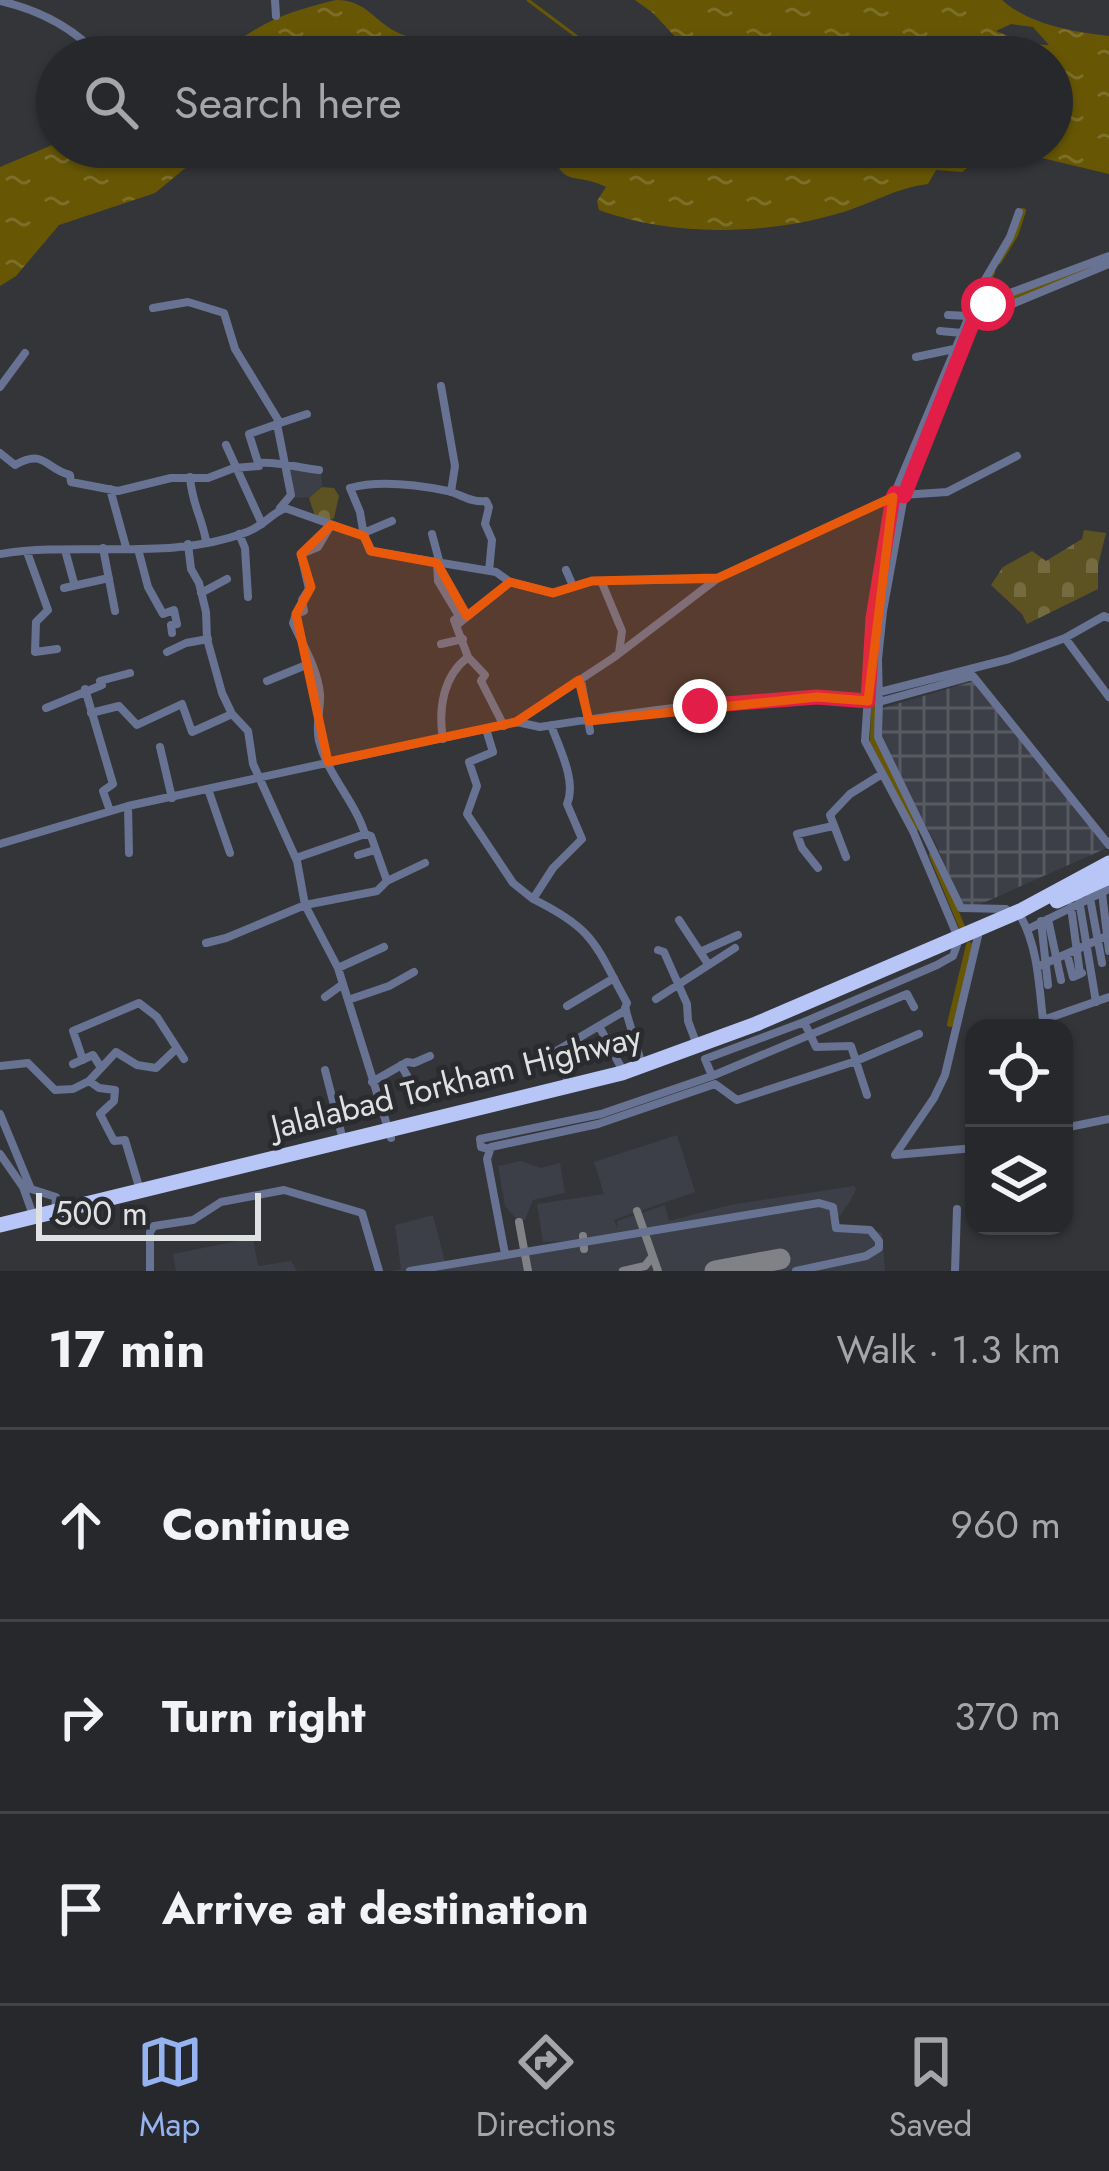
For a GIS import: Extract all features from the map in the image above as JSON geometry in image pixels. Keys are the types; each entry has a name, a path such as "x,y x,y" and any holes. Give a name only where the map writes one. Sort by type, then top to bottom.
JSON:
{"highway":[{"name":"Jalalabad Torkham Highway","path":"0,1228 390,1135 643,1066 1019,920 1108,876"},
{"path":"390,1135 572,1094 675,1062 956,943 1080,901 1108,876"},
{"path":"0,1228 55,1215"}],"street":[{"path":"275,0 276,16"},
{"path":"0,1 30,8 76,36"},
{"path":"712,1076 706,1059 953,956 956,943 913,831 865,741 873,618 897,495 969,316 1019,212"},
{"path":"1061,980 1006,909 961,908 878,737 878,659 897,495 983,303 1109,260"},
{"path":"0,554 138,549 206,541 262,524 291,495 279,423 235,349 224,313 188,302 153,308"},
{"path":"948,315 969,316"},
{"path":"940,332 962,333"},
{"path":"916,357 956,349"},
{"path":"0,387 25,353"},
{"path":"441,386 455,466 451,492"},
{"path":"0,453 15,465 28,457 40,458 70,475 71,482 118,491 259,466 249,434 307,414"},
{"path":"226,445 262,524"},
{"path":"0,844 128,806 516,722 726,579 804,536 897,495 947,492 1016,456"},
{"path":"258,463 274,461 286,468 319,470"},
{"path":"190,477 192,504 206,541"},
{"path":"433,491 434,477"},
{"path":"489,572 492,539 485,524 490,507 486,501 477,503 451,492 367,484 350,488 370,551 489,572 553,593 602,583 726,579"},
{"path":"110,489 126,547"},
{"path":"279,509 292,509 364,536 392,521"},
{"path":"331,525 318,548 301,554 309,589 302,600 304,610 293,623 320,696 318,739 364,834"},
{"path":"239,534 245,548 248,597"},
{"path":"432,534 438,581 459,616 454,620 468,657 485,675 481,681 504,726"},
{"path":"188,544 190,569 201,592 222,693 248,730 250,753 296,858 305,905 338,968 390,1135"},
{"path":"103,548 115,611"},
{"path":"138,549 148,586 163,614 174,610 177,624 171,626 172,633"},
{"path":"65,550 69,585 109,578"},
{"path":"27,552 48,610 36,622 35,652 58,649"},
{"path":"566,570 573,586"},
{"path":"201,592 227,579"},
{"path":"457,625 510,582"},
{"path":"602,583 622,631 619,653"},
{"path":"880,697 1009,659 1065,638 1104,616 1109,619"},
{"path":"1065,638 1109,697"},
{"path":"167,652 208,639"},
{"path":"441,644 463,639"},
{"path":"443,739 439,715 452,669 468,657"},
{"path":"267,681 311,663"},
{"path":"46,708 101,685 100,681 130,673"},
{"path":"880,697 974,676 1109,845"},
{"path":"580,680 590,726"},
{"path":"86,691 112,769 113,784 103,791 110,811"},
{"path":"516,722 590,726 817,697 868,701"},
{"path":"91,713 119,706 137,725 182,704 192,732 232,713"},
{"path":"533,899 553,868 581,839 568,804 572,794 569,778 550,725"},
{"path":"486,729 493,752 469,762 477,787 467,814 513,883 533,899 570,916 603,952 628,1003 643,1066"},
{"path":"160,747 172,798"},
{"path":"846,857 830,815 850,794 883,773"},
{"path":"208,789 230,853"},
{"path":"128,806 129,853"},
{"path":"818,868 797,834 832,826"},
{"path":"296,858 364,834 371,836 387,881"},
{"path":"358,855 375,850"},
{"path":"206,943 305,905 377,891 425,863"},
{"path":"1080,901 1071,952 1072,977 1106,962 1108,876"},
{"path":"1019,920 1045,920 1080,901"},
{"path":"1080,901 1109,951"},
{"path":"1080,901 1096,1002"},
{"path":"680,920 708,964"},
{"path":"1045,920 1048,985"},
{"path":"700,952 738,935"},
{"path":"965,1149 895,1155 945,1075 978,936"},
{"path":"1046,963 1105,937"},
{"path":"338,968 384,947"},
{"path":"656,999 735,948"},
{"path":"658,950 664,952 679,983 698,1047"},
{"path":"1046,963 1043,1020 1109,997"},
{"path":"348,1000 414,972"},
{"path":"567,1006 614,978"},
{"path":"325,997 343,984"},
{"path":"914,1007 907,994 712,1076 601,1114 480,1139 481,1147 598,1124 715,1084 737,1100 856,1061 919,1034"},
{"path":"83,1060 73,1031 140,1003 157,1017 184,1059"},
{"path":"572,1087 553,1053 626,1010"},
{"path":"804,1022 816,1047 851,1046 867,1095"},
{"path":"600,1028 624,1072"},
{"path":"0,1066 28,1063 55,1090 73,1089 89,1082 116,1052 137,1065 156,1068 176,1051"},
{"path":"73,1064 93,1055 100,1066"},
{"path":"372,1082 401,1065 430,1056"},
{"path":"401,1065 410,1081"},
{"path":"325,1070 343,1144"},
{"path":"89,1082 115,1090 114,1101 100,1114 114,1141 125,1140 140,1194"},
{"path":"0,1114 32,1190 56,1196 55,1215"},
{"path":"1073,1127 1109,1119"},
{"path":"15,1144 1,1156 23,1187 33,1217"},
{"path":"489,1149 505,1254"},
{"path":"151,1271 154,1226 193,1220 221,1202 284,1190 362,1213 379,1271"},
{"path":"410,1271 819,1203 833,1208 836,1228 870,1230 879,1241 879,1249 866,1256 796,1271"},
{"path":"955,1271 957,1209"}],"highlighted area":[{"path":"893,497 868,701 817,697 589,721 579,680 516,722 328,762 296,614 311,587 301,554 331,525 364,536 371,551 437,563 467,616 510,582 553,593 592,581 718,578"}],"shaded area":[{"path":"321,467 322,486 312,497 293,498 288,468"},
{"path":"977,680 1109,847 965,911 935,842 896,774 882,737 883,708"},
{"path":"677,1135 695,1192 614,1220 617,1228 617,1221 665,1205 669,1221 730,1205 854,1186 838,1218 840,1227 882,1233 885,1271 392,1271 401,1269 395,1225 433,1215 445,1262 571,1241 543,1242 537,1204 604,1194 594,1162"},
{"path":"521,1161 541,1168 560,1163 565,1193 533,1200 525,1220 519,1222 505,1206 498,1166"},
{"path":"253,1238 258,1266 291,1261 297,1271 176,1271 173,1254"}],"green space":[{"path":"322,487 334,488 339,496 334,518 327,522 315,516 309,498"},
{"path":"1084,530 1106,533 1098,589 1027,624 991,585 1003,567 1032,551 1046,561 1082,539"}],"water":[{"path":"635,0 1002,0 1039,21 1109,36 1109,174 1073,165 1073,36 1041,36 1033,27 1011,24 996,31 1008,36 674,36"},
{"path":"347,1 408,36 245,36 303,9"},
{"path":"36,152 36,168 185,168 155,193 59,225 16,276 0,286 0,167"},
{"path":"967,168 962,172 936,170 928,184 812,220 719,230 657,225 599,210 597,201 606,187 560,169"}],"waterway":[{"path":"528,0 576,36"},
{"path":"999,261 1023,211"},
{"path":"997,303 1109,260"},
{"path":"979,304 992,272"},
{"path":"882,599 896,508 923,438"},
{"path":"876,648 873,741 918,827"},
{"path":"932,855 962,927"},
{"path":"950,1024 969,945"}],"taxiway":[{"path":"637,1211 658,1271"},
{"path":"519,1222 528,1271"},
{"path":"583,1236 584,1249"},
{"path":"623,1271 645,1266 652,1257"}],"runway":[{"path":"715,1271 780,1259"}],"route":[{"path":"700,706 817,697 868,701 873,618 893,497 895,493 904,496 973,322 983,303 988,304"}]}
